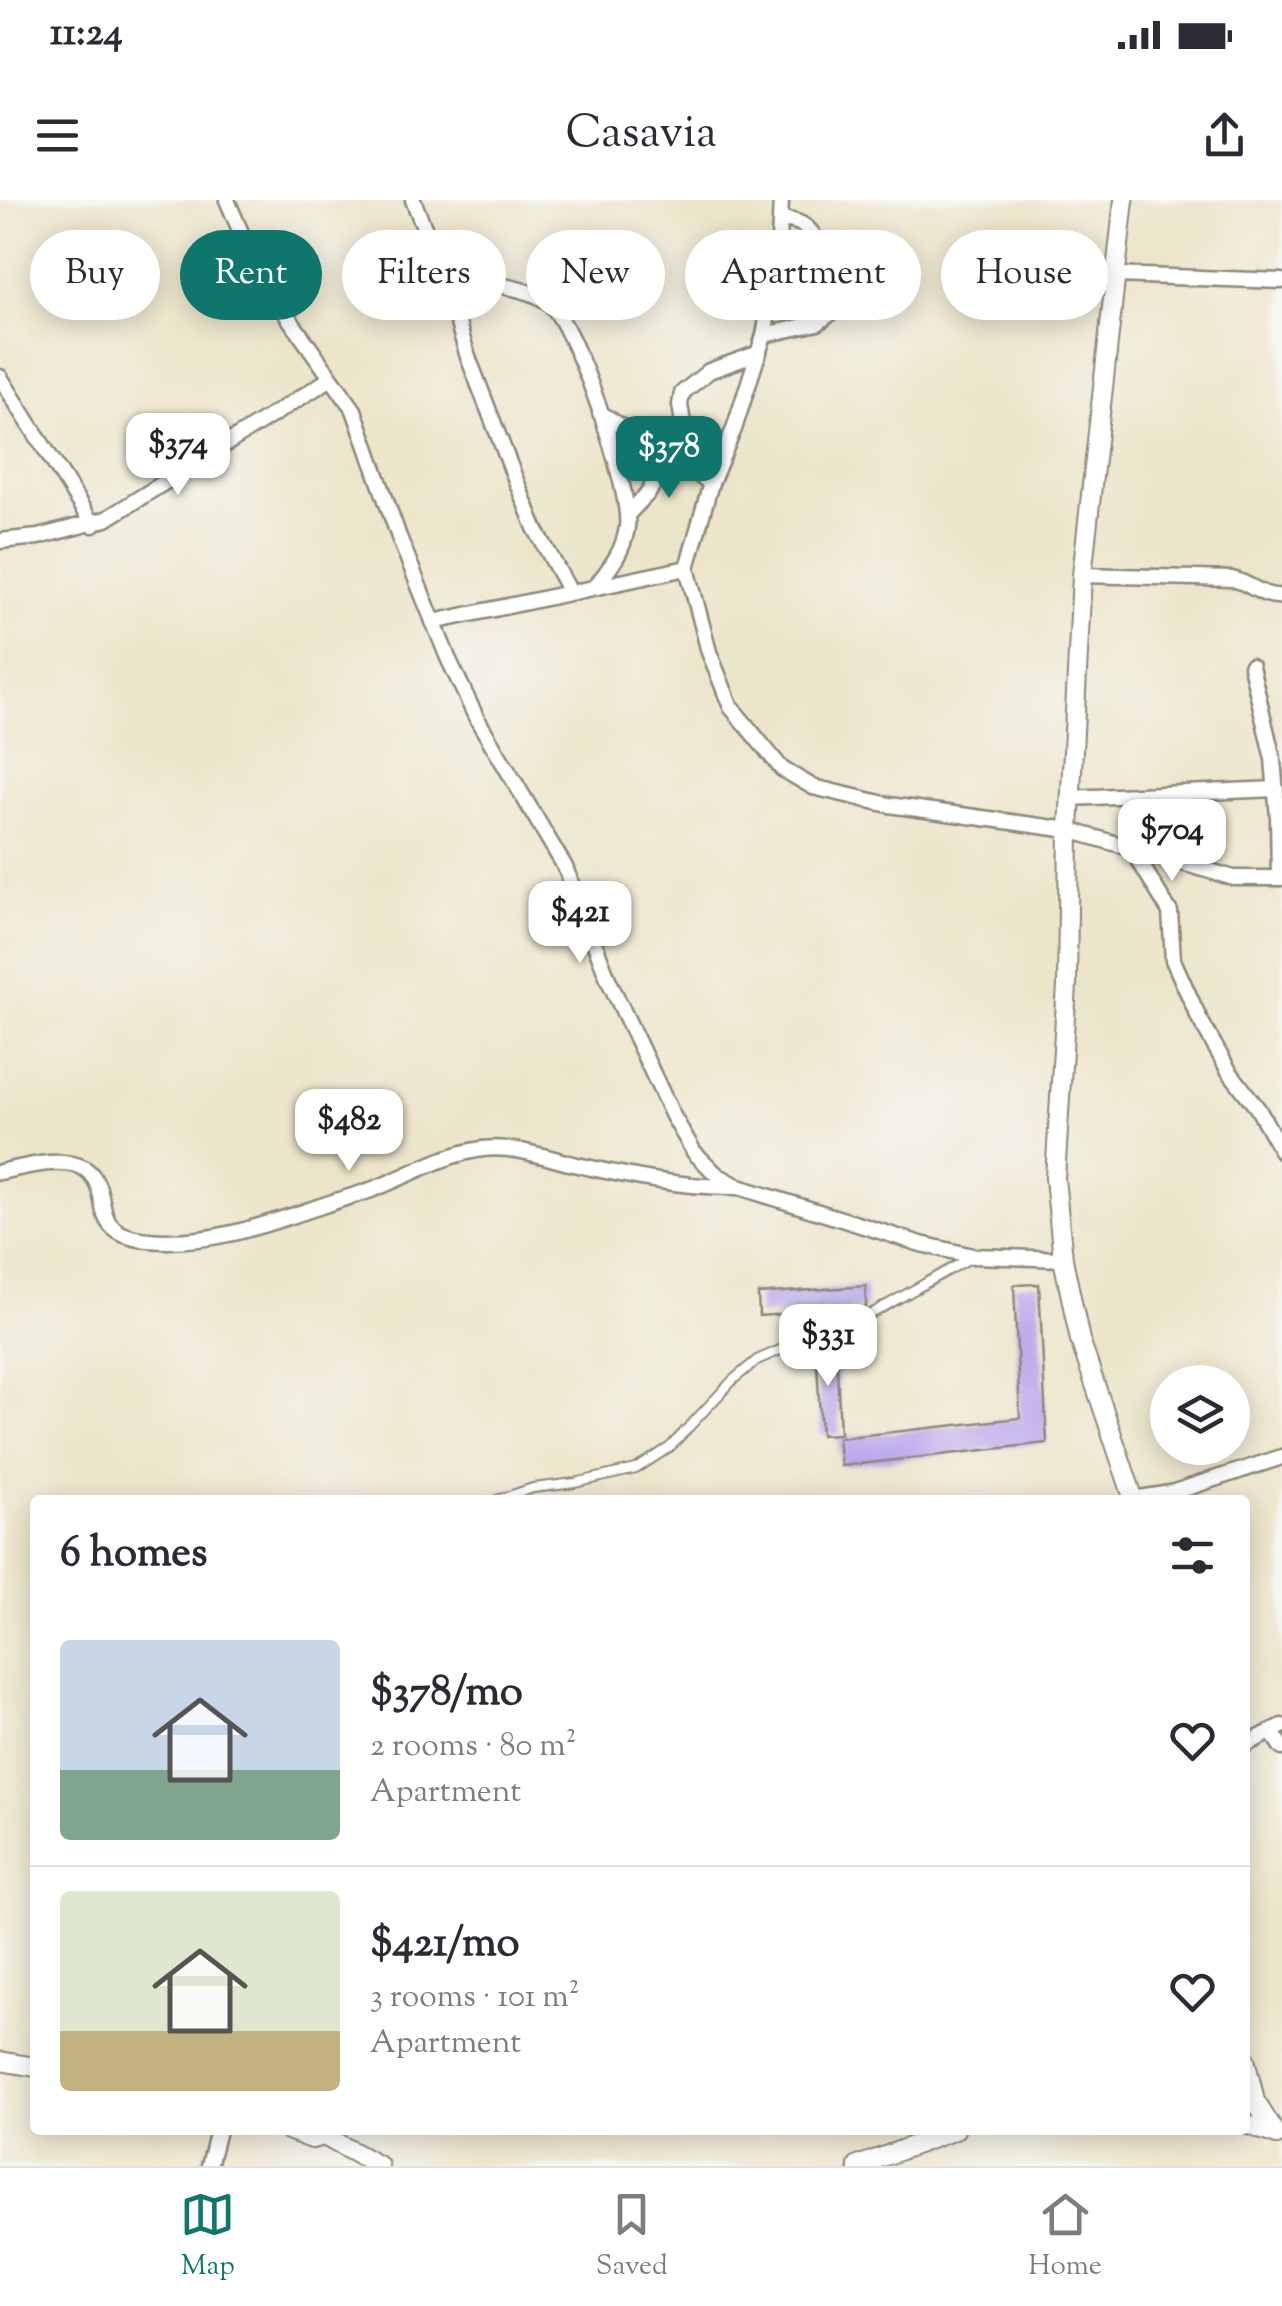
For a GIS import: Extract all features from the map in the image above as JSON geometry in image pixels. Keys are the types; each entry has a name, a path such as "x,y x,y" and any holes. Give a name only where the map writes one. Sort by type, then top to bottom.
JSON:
{"street":[{"path":"227,200 262,279 354,410 432,622 476,717 564,867 609,981 694,1152 717,1175 739,1187 883,1233 973,1256 1063,1258"},
{"path":"413,200 425,230"},
{"path":"781,200 778,261 764,335 734,429 711,483 688,568 709,652 731,707 782,770 813,786 889,805 1069,830 1218,874 1281,882 1272,760 1251,666"},
{"path":"1124,200 1082,575 1070,798 1067,985 1055,1178 1063,1258 1080,1340 1132,1495"},
{"path":"764,335 818,322 831,313 834,298 819,247 810,231 802,223 782,219"},
{"path":"1115,275 1282,281"},
{"path":"506,289 548,302 565,326 621,477 628,514 625,540 595,587"},
{"path":"457,320 510,468 535,528 570,592"},
{"path":"691,472 682,424 682,394 688,385 722,364 759,352"},
{"path":"0,377 93,524"},
{"path":"0,541 38,537 106,519 330,379"},
{"path":"600,413 711,483"},
{"path":"628,514 649,492 682,424"},
{"path":"432,622 688,568"},
{"path":"1082,575 1232,579 1263,594 1282,596"},
{"path":"1070,798 1276,789"},
{"path":"1132,849 1170,912 1174,960 1200,1020 1282,1152"},
{"path":"0,1172 48,1164 71,1164 87,1170 96,1182 106,1220 120,1234 148,1240 240,1234 372,1190 450,1155 488,1148 688,1186 739,1187"},
{"path":"1160,1495 1282,1457"},
{"path":"1250,1743 1277,1730 1282,1748"},
{"path":"0,2061 30,2066"},
{"path":"1250,2080 1255,2101 1278,2136"},
{"path":"1250,2126 1278,2136"},
{"path":"208,2166 217,2135"},
{"path":"326,2135 380,2166"},
{"path":"858,2166 939,2135"}],"lane":[{"path":"512,1495 636,1469 670,1448 733,1380 757,1360 848,1327 973,1256"}],"building":[{"path":"1039,1284 1047,1443 841,1466 838,1438 1020,1418 1014,1285"},
{"path":"866,1286 866,1308 759,1316 758,1294"},
{"path":"836,1343 840,1434 821,1435 816,1345"}]}
